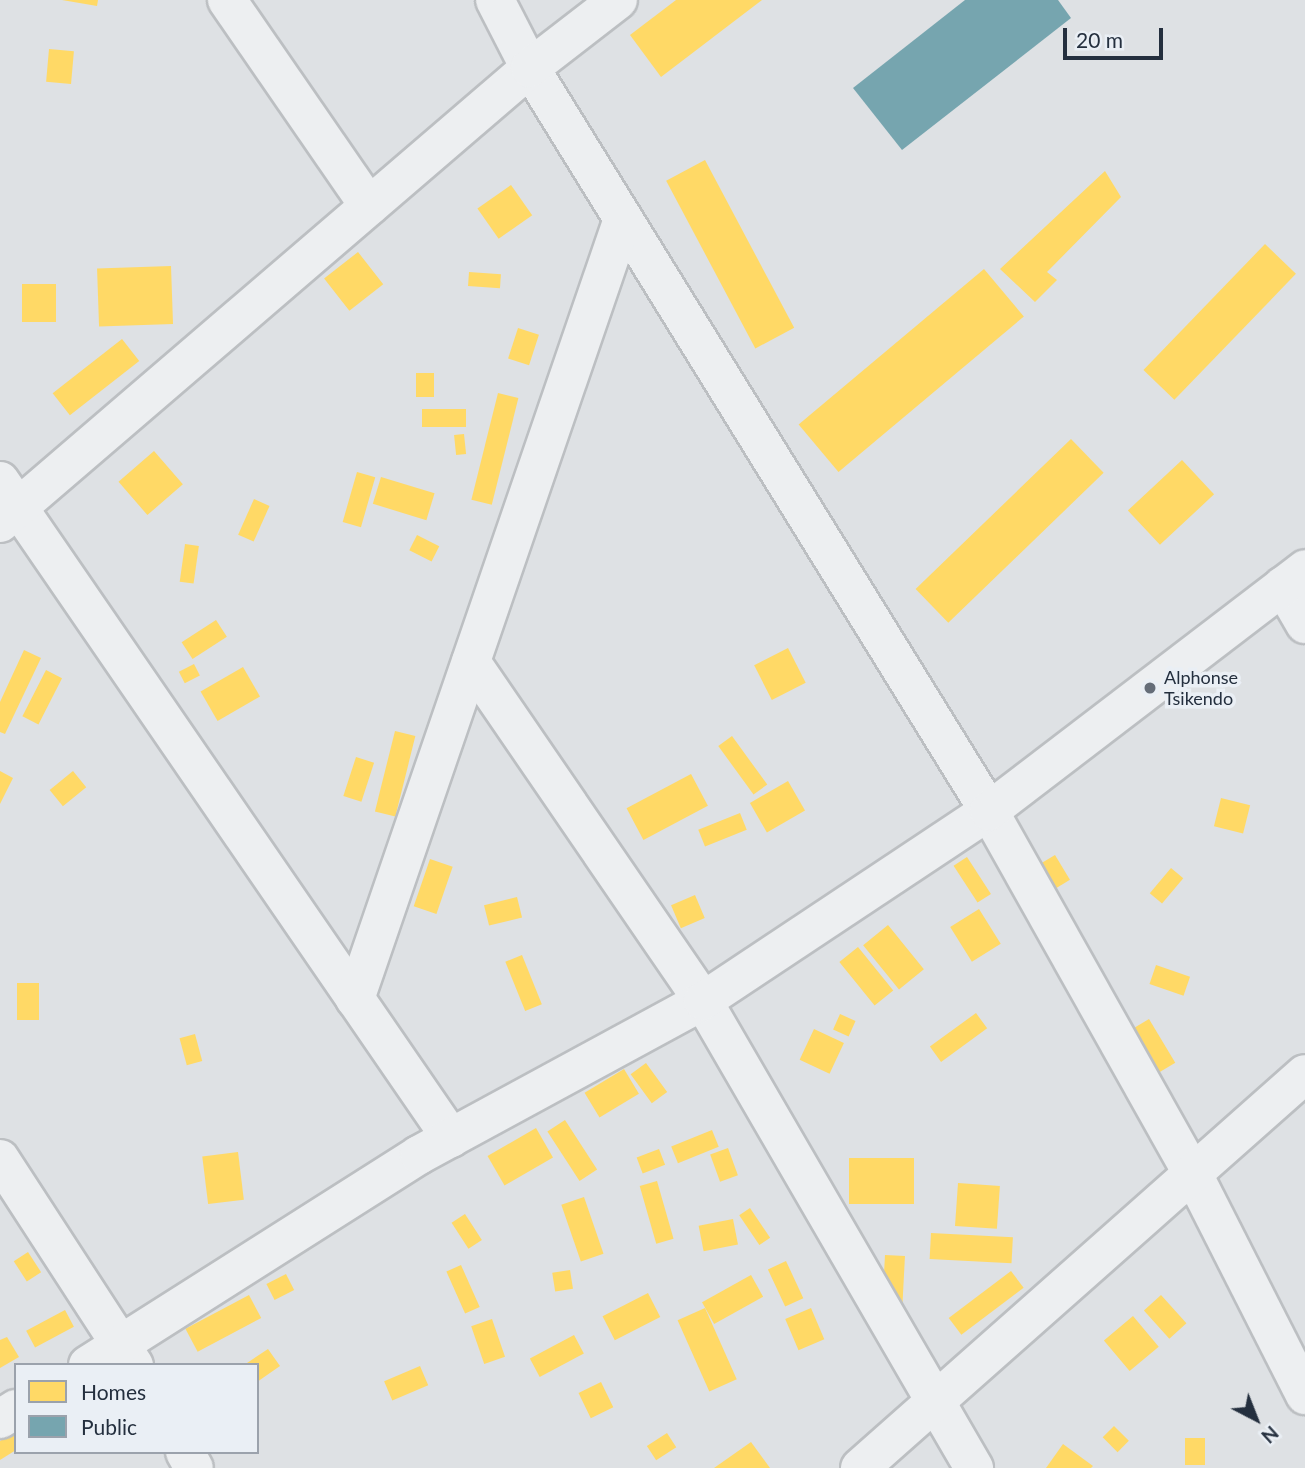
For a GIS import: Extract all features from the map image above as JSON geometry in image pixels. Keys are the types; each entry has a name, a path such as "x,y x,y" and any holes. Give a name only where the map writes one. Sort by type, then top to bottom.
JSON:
{"street":[{"path":"227,0 369,206"},
{"path":"495,0 530,68 989,811 1193,1174 1305,1395"},
{"path":"451,1138 6,504 369,206 530,68 618,0"},
{"path":"355,999 623,219"},
{"path":"95,1363 128,1354 451,1138 703,1001 989,811 1294,578 1305,624"},
{"path":"471,662 703,1001 974,1468"},
{"path":"860,1468 1305,1074"},
{"path":"0,1159 128,1354"}],"building: Homes":[{"path":"62,0 98,0 97,6"},
{"path":"676,0 762,0 661,77 630,35"},
{"path":"49,49 74,51 71,84 46,82"},
{"path":"705,160 794,328 755,348 666,181"},
{"path":"1105,171 1121,197 1047,272 1057,280 1035,302 1000,269"},
{"path":"511,185 532,215 499,239 477,209"},
{"path":"1265,244 1296,274 1174,400 1143,370"},
{"path":"358,252 383,284 349,311 324,278"},
{"path":"171,266 173,324 99,327 97,269"},
{"path":"984,269 1024,316 838,472 799,425"},
{"path":"469,272 501,274 500,288 468,286"},
{"path":"22,284 56,284 56,322 22,322"},
{"path":"518,328 539,335 529,365 508,358"},
{"path":"122,339 139,361 70,415 53,393"},
{"path":"416,373 434,373 434,397 416,397"},
{"path":"498,393 518,398 492,505 471,500"},
{"path":"422,409 466,409 466,427 422,427"},
{"path":"464,434 466,454 456,455 454,435"},
{"path":"1071,439 1104,473 948,623 916,589"},
{"path":"154,451 183,484 147,515 119,482"},
{"path":"1182,460 1214,494 1160,545 1128,510"},
{"path":"357,472 375,477 361,527 343,522"},
{"path":"381,477 435,493 426,520 373,504"},
{"path":"254,499 270,506 254,542 238,535"},
{"path":"417,535 439,546 432,561 409,550"},
{"path":"185,544 199,546 194,584 180,582"},
{"path":"216,620 227,637 193,659 182,642"},
{"path":"788,648 806,683 772,700 754,665"},
{"path":"24,650 41,658 5,734 0,732 0,702"},
{"path":"194,664 200,676 185,683 179,672"},
{"path":"243,667 260,696 218,721 201,692"},
{"path":"46,670 62,678 38,725 22,716"},
{"path":"395,731 415,736 395,817 375,812"},
{"path":"732,736 767,785 754,795 718,746"},
{"path":"356,757 374,763 361,802 343,796"},
{"path":"0,771 13,778 0,804"},
{"path":"73,771 86,787 63,806 50,790"},
{"path":"691,774 708,806 643,840 627,808"},
{"path":"788,781 805,810 767,832 750,803"},
{"path":"1221,798 1250,805 1243,833 1214,826"},
{"path":"740,813 747,830 705,847 698,830"},
{"path":"1055,855 1070,880 1052,891 1037,866"},
{"path":"967,857 991,894 978,903 954,866"},
{"path":"430,859 453,867 436,914 414,906"},
{"path":"1171,868 1183,878 1162,904 1150,893"},
{"path":"695,895 705,918 681,928 671,905"},
{"path":"517,897 522,917 489,926 484,905"},
{"path":"979,909 1001,944 972,962 950,927"},
{"path":"888,925 924,969 899,989 863,945"},
{"path":"858,947 893,991 875,1006 839,962"},
{"path":"522,955 542,1004 525,1011 505,962"},
{"path":"1156,965 1190,977 1184,996 1149,984"},
{"path":"17,983 39,983 39,1020 17,1020"},
{"path":"976,1013 987,1028 941,1062 930,1047"},
{"path":"840,1014 856,1021 849,1036 833,1030"},
{"path":"1149,1019 1175,1063 1158,1073 1132,1029"},
{"path":"814,1029 844,1043 830,1074 800,1060"},
{"path":"195,1034 202,1061 187,1065 180,1038"},
{"path":"646,1063 667,1092 652,1103 631,1074"},
{"path":"624,1069 639,1094 600,1118 585,1093"},
{"path":"565,1120 597,1169 580,1181 547,1131"},
{"path":"536,1128 553,1157 505,1185 488,1156"},
{"path":"712,1130 719,1147 678,1163 671,1146"},
{"path":"728,1148 738,1175 720,1182 710,1154"},
{"path":"659,1149 665,1165 643,1173 637,1158"},
{"path":"238,1152 244,1200 208,1204 202,1156"},
{"path":"849,1158 914,1158 914,1204 849,1204"},
{"path":"657,1181 674,1239 656,1244 640,1186"},
{"path":"958,1183 1000,1186 997,1229 955,1226"},
{"path":"584,1197 604,1254 581,1262 561,1205"},
{"path":"750,1208 770,1238 759,1245 739,1215"},
{"path":"465,1214 482,1240 468,1249 452,1223"},
{"path":"733,1219 738,1245 704,1251 699,1226"},
{"path":"931,1233 1013,1237 1012,1263 930,1259"},
{"path":"28,1252 41,1272 27,1281 14,1261"},
{"path":"885,1255 905,1256 902,1308 882,1307"},
{"path":"786,1261 803,1298 785,1307 768,1269"},
{"path":"461,1265 480,1307 465,1314 446,1272"},
{"path":"570,1270 573,1289 555,1292 552,1273"},
{"path":"1011,1271 1024,1288 961,1335 949,1318"},
{"path":"286,1274 294,1290 275,1300 266,1284"},
{"path":"751,1275 763,1297 714,1324 702,1302"},
{"path":"648,1293 660,1317 615,1340 603,1316"},
{"path":"249,1295 261,1318 198,1352 185,1329"},
{"path":"1161,1295 1186,1323 1169,1339 1144,1310"},
{"path":"705,1308 737,1379 709,1391 678,1320"},
{"path":"811,1308 824,1339 799,1350 785,1319"},
{"path":"65,1310 74,1327 35,1347 26,1331"},
{"path":"1133,1316 1159,1347 1130,1371 1104,1340"},
{"path":"492,1319 505,1357 484,1364 471,1326"},
{"path":"574,1335 584,1354 540,1377 530,1358"},
{"path":"7,1337 19,1357 0,1368 0,1340"},
{"path":"268,1349 280,1366 259,1381 259,1363 247,1363"},
{"path":"420,1366 428,1385 392,1401 384,1381"},
{"path":"601,1382 613,1407 591,1418 579,1393"},
{"path":"1114,1426 1129,1441 1118,1452 1103,1437"},
{"path":"14,1432 14,1451 0,1460 0,1441"},
{"path":"667,1433 676,1447 656,1460 647,1446"},
{"path":"1185,1438 1205,1438 1205,1465 1185,1465"},
{"path":"751,1442 770,1468 714,1468"},
{"path":"1063,1444 1093,1466 1046,1468"}],"building: Public":[{"path":"965,0 1058,0 1071,18 902,150 853,88"}],"place":[{"name":"Alphonse Tsikendo","path":"1150,688"}]}
